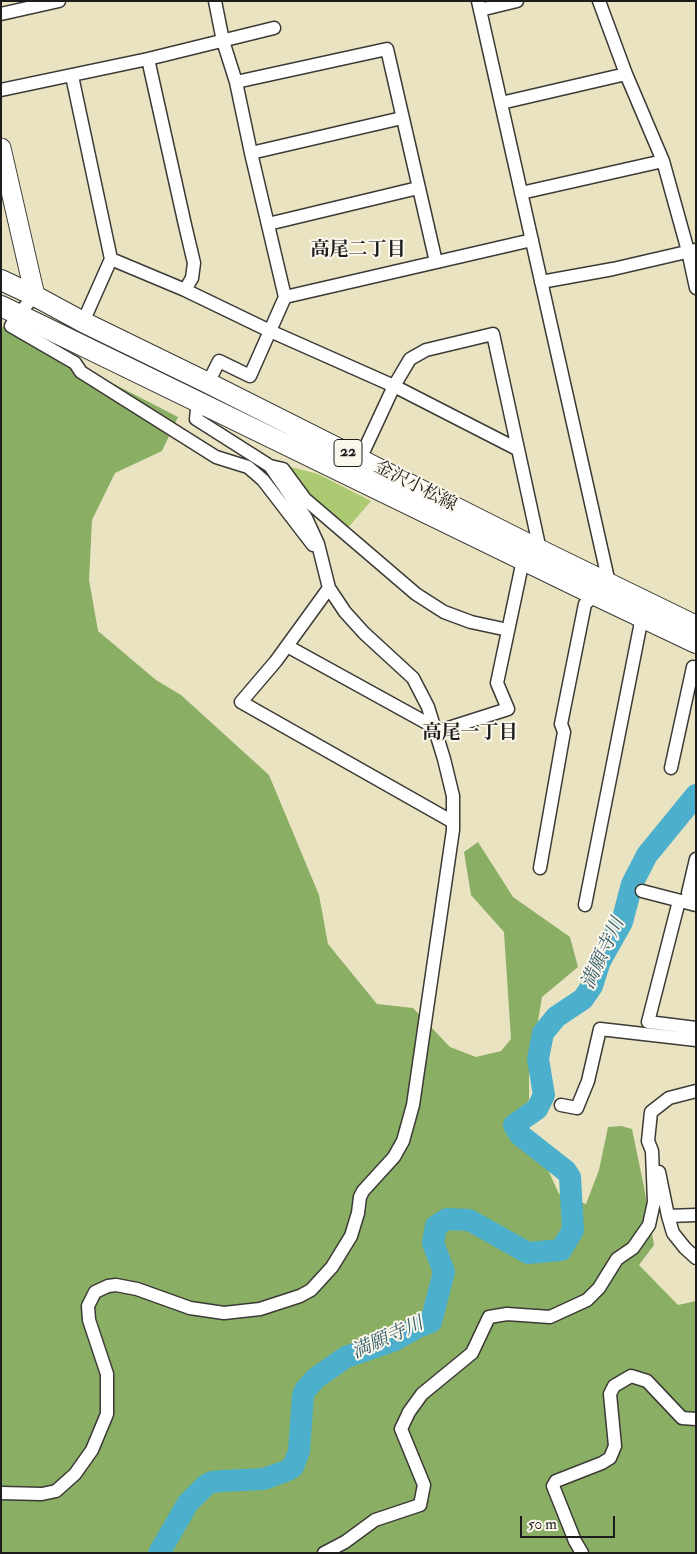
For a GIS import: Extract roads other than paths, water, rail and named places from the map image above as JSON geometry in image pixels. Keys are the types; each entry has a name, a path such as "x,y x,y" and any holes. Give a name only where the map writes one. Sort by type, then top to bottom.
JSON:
{"main road":[{"name":"金沢小松線","path":"1,280 360,459 531,555"},
{"name":"金沢小松線","path":"9,310 198,401 602,589 647,603 696,626"},
{"name":"金沢小松線","path":"602,589 642,617 696,643"}],"street":[{"path":"1,14 59,1"},
{"path":"208,383 219,361 250,376 285,297 236,82 223,41 215,1"},
{"path":"517,1 479,6 541,282 602,589 585,604 561,724 564,732 540,868"},
{"path":"599,1 626,74 663,161 692,250 696,288"},
{"path":"1,90 148,59 274,28"},
{"path":"236,82 387,49 436,262"},
{"path":"148,59 194,263 192,278 185,290"},
{"path":"501,103 626,74"},
{"path":"72,76 111,259 83,322"},
{"path":"251,153 402,118"},
{"path":"1,148 35,296 9,310 11,326 75,363 81,372 216,456 248,467 263,480 320,554"},
{"path":"521,193 663,161"},
{"path":"268,224 418,188"},
{"path":"285,297 532,240"},
{"path":"541,282 692,250"},
{"path":"111,259 185,290 270,331 394,386 517,449"},
{"path":"287,646 435,729 508,709 498,683 508,630 531,555 517,449 492,334 426,350 410,359 394,386 360,459"},
{"path":"198,401 196,418 270,466 283,469 306,499 416,594 444,612 471,622 508,630"},
{"path":"1,1493 42,1494 56,1492 75,1474 92,1450 107,1414 108,1374 89,1320 88,1306 94,1292 116,1285 137,1289 190,1308 224,1313 260,1309 300,1296 311,1290 332,1267 351,1236 358,1214 360,1197 394,1157 403,1142 413,1105 454,822 453,796 428,707 413,678 364,633 345,612 329,588 318,544 306,518 270,466"},
{"path":"329,588 287,646 241,702 454,822"},
{"path":"585,905 642,617"},
{"path":"671,768 693,666 696,668"},
{"path":"696,859 688,893 696,895"},
{"path":"642,891 696,905"},
{"path":"679,901 648,1022 696,1028"},
{"path":"562,1105 577,1108 588,1081 600,1028 696,1040"},
{"path":"324,1553 345,1542 375,1520 420,1506 424,1486 401,1429 409,1412 422,1394 472,1353 489,1317 507,1314 550,1317 588,1300 599,1288 617,1259 633,1248 649,1225 654,1202 652,1151 648,1141 651,1112 669,1098 695,1095"},
{"path":"652,1159 658,1167 673,1233 696,1258"},
{"path":"668,1216 696,1214"},
{"path":"582,1553 574,1541 553,1486 556,1481 602,1464 610,1458 615,1446 610,1394 614,1386 631,1376 647,1381 682,1418 696,1420"}],"waterway":[{"name":"満願寺川","path":"159,1553 188,1503 206,1485 212,1482 264,1479 293,1467 299,1451 303,1395 316,1378 346,1357 395,1340 431,1322 444,1272 433,1243 436,1226 447,1219 469,1220 528,1253 561,1250 573,1230 570,1177 566,1171 520,1135 514,1125 537,1109 544,1095 538,1059 543,1033 556,1017 583,999 592,986 600,961 622,922 632,884 647,855 696,795"}],"district":[{"name":"高尾二丁目","path":"358,251"},
{"name":"高尾一丁目","path":"470,734"}]}
